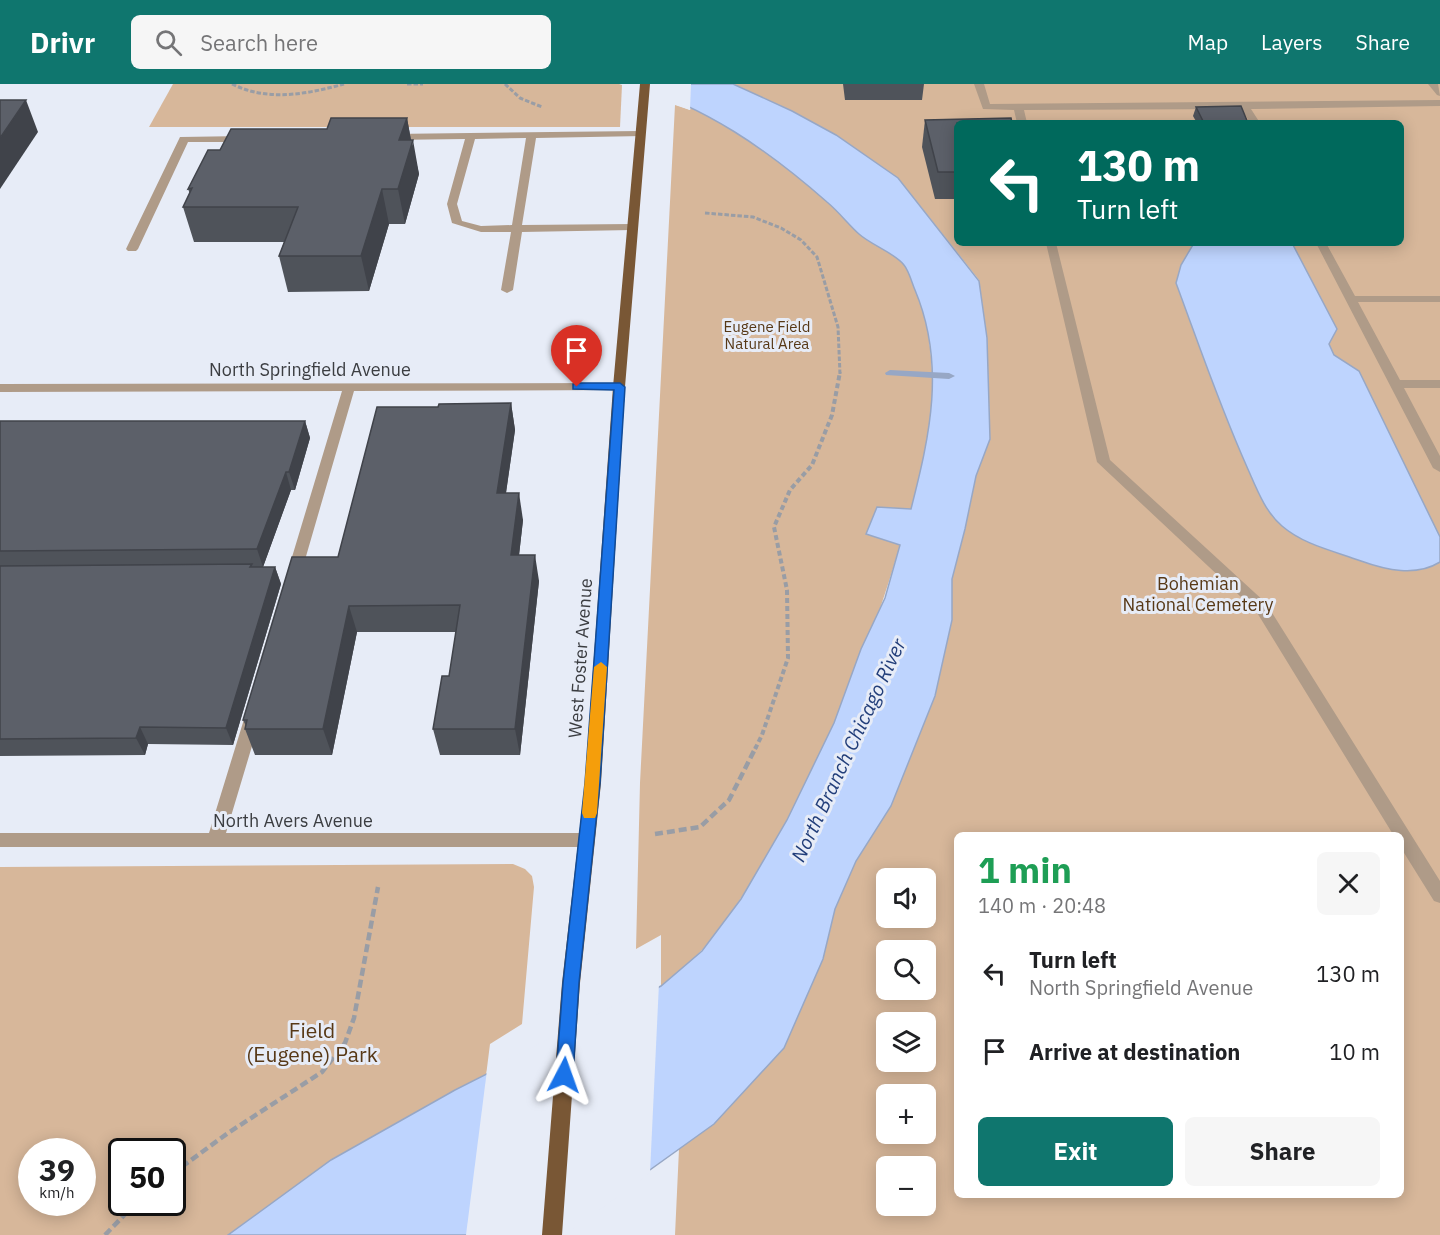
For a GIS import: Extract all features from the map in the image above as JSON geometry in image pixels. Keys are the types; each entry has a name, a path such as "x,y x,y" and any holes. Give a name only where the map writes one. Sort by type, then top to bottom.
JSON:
{"main road":[{"name":"West Foster Avenue","path":"552,1235 571,983 593,783 620,387 645,89"}],"street":[{"path":"979,84 986,107 1440,103"},
{"path":"1433,84 1440,93"},
{"path":"1018,106 1021,120"},
{"path":"1245,106 1253,120"},
{"path":"375,138 640,134"},
{"path":"507,290 531,136"},
{"path":"471,137 452,204 457,223 482,229 632,227"},
{"path":"132,249 184,139 256,139"},
{"path":"1052,246 1104,462 1261,607 1400,832"},
{"path":"1323,246 1440,468"},
{"path":"1352,299 1440,299"},
{"path":"1394,384 1440,384"},
{"path":"288,596 288,574 349,387"},
{"name":"North Springfield Avenue","path":"0,388 620,387"},
{"path":"216,839 256,706"},
{"path":"1404,838 1440,896"},
{"name":"North Avers Avenue","path":"0,840 586,840"}],"path":[{"path":"232,84 250,92 265,95 344,84"},
{"path":"407,84 423,84"},
{"path":"655,834 700,827 729,800 762,735 788,658 787,590 774,527 790,490 812,465 832,416 840,373 838,327 817,257 801,240 781,228 753,218 705,213"},
{"path":"186,1164 228,1133 322,1072 345,1043 354,1018 378,887"},
{"path":"105,1235 123,1216"}],"green space":[{"path":"173,84 619,84 622,85 620,127 149,127"},
{"name":"Bohemian National Cemetery","path":"733,84 1440,84 1440,1235 675,1235 679,1149 714,1124 823,959 835,909 856,861 891,806 935,696 952,620 952,579 976,476 990,439 987,338 979,280 898,178 836,135 792,111"},
{"name":"Eugene Field Natural Area","path":"675,105 690,110 691,108 753,142 811,186 860,235 902,262 914,282 926,320 933,383 928,443 911,509 877,507 866,534 900,545 874,626 843,705 787,820 737,905 702,950 661,986 661,935 636,949 640,783"},
{"name":"Field (Eugene) Park","path":"513,864 525,869 532,876 534,887 522,1024 490,1044 466,1235 0,1235 0,867"}],"water":[{"name":"North Branch Chicago River","path":"629,84 733,84 792,111 836,135 898,178 979,281 987,338 990,439 976,476 952,579 952,620 935,696 891,806 856,861 835,909 823,959 784,1048 714,1124 559,1235 228,1235 331,1160 455,1090 661,986 702,951 741,899 787,820 834,723 861,649 885,598 900,545 866,534 877,507 911,509 924,454 932,400 930,345 925,318 907,270 900,261 859,234 805,183 758,148 684,104"},
{"path":"1192,246 1294,246 1337,329 1329,344 1334,355 1359,371 1440,537 1440,562 1431,567 1411,571 1371,564 1300,538 1276,520 1258,491 1210,376 1176,283 1181,265"}],"pier":[{"path":"626,84 691,84 690,110 628,87"},
{"path":"659,983 650,1173 565,1235 466,1235 487,1070"}],"building":[{"path":"0,100 26,100 0,138"},
{"path":"1241,106 1247,120 1202,120 1196,107"},
{"path":"331,118 407,118 399,140 413,140 398,189 382,189 361,256 279,256 298,207 183,207 192,188 188,189 208,150 220,150 231,129 327,129"},
{"path":"1011,118 1011,120 954,120 954,172 938,172 925,120"},
{"path":"511,403 497,493 519,493 511,555 535,555 515,729 433,729 442,676 449,676 460,605 349,606 323,729 245,729 247,720 243,720 292,557 338,557 377,407 438,407 439,404"},
{"path":"0,421 305,421 289,472 286,472 257,549 0,551"},
{"path":"252,564 250,567 275,567 226,728 140,727 136,738 0,739 0,566"}],"waterway":[{"path":"890,373 949,376"}],"slow traffic":[{"path":"589,813 601,667"}],"route":[{"path":"564,1075 571,983 593,783 620,387 577,387"}]}
